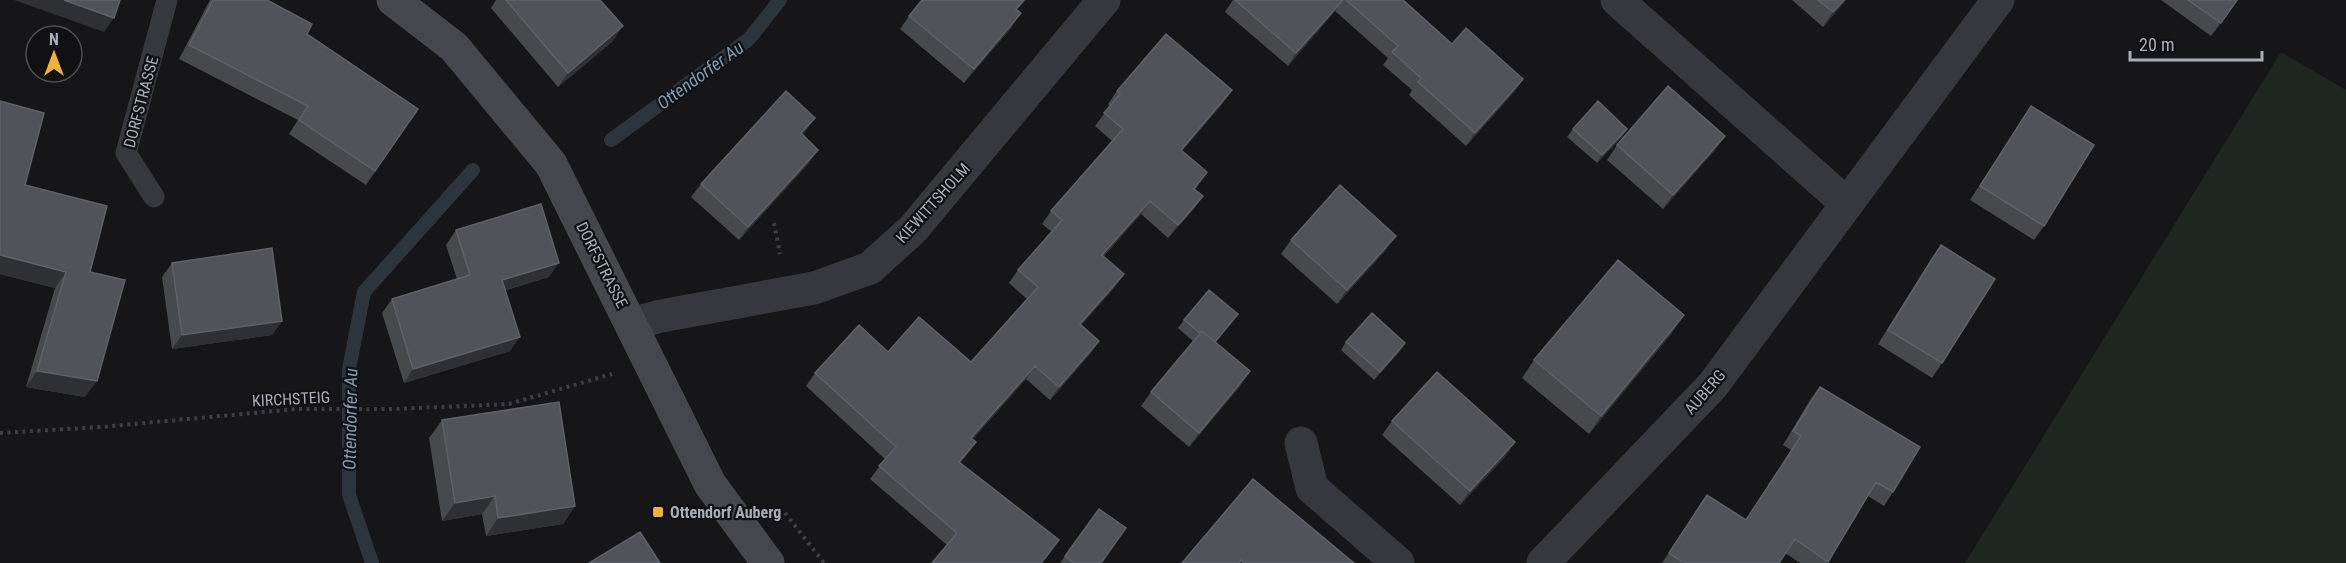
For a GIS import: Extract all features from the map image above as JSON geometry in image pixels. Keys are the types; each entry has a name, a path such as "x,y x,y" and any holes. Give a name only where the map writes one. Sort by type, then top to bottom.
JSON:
{"main road":[{"name":"DORFSTRASSE","path":"410,5 454,47 551,164 710,484 768,563"}],"street":[{"name":"KIEWITTSHOLM","path":"631,324 661,316 814,288 870,268 913,229 1104,0"},
{"path":"1617,0 1846,203"},
{"name":"AUBERG","path":"1543,563 1713,385 1998,0"},
{"path":"1301,443 1312,488 1398,563"}],"lane":[{"name":"DORFSTRASSE","path":"154,197 126,153 167,0"}],"path":[{"name":"KIRCHSTEIG","path":"0,433 101,427 297,409 394,409 509,404 649,363"}],"shaded area":[{"path":"2281,52 2346,90 2346,563 1965,563"}],"building":[{"path":"64,0 120,0 114,18"},
{"path":"213,0 267,0 312,24 307,34 418,109 375,171 299,120 308,106 189,45"},
{"path":"506,0 600,0 623,26 568,73"},
{"path":"922,0 1024,0 1016,9 1021,13 974,69 909,16"},
{"path":"1235,0 1343,0 1296,53"},
{"path":"1346,0 1403,0 1452,44 1466,28 1523,79 1475,133 1418,82 1421,78 1392,52 1398,46"},
{"path":"1818,0 1844,0 1833,12"},
{"path":"2188,0 2237,0 2221,23"},
{"path":"1166,34 1232,90 1181,150 1207,172 1194,189 1203,196 1178,225 1150,201 1102,255 1124,274 1080,324 1099,341 1059,387 1035,366 971,438 976,442 959,462 1059,540 1041,563 932,563 957,533 879,466 896,447 815,373 859,325 888,352 919,317 971,362 1038,287 1018,270 1062,220 1051,211 1123,129 1104,113 1120,94 1117,91"},
{"path":"1668,86 1725,136 1673,195 1617,145"},
{"path":"786,91 815,118 801,133 818,150 748,227 701,184"},
{"path":"0,101 44,113 25,185 107,206 90,272 125,280 97,381 37,371 66,272 0,255"},
{"path":"1598,101 1627,129 1602,155 1573,129"},
{"path":"2031,106 2094,145 2044,226 1980,186"},
{"path":"1340,185 1396,236 1347,290 1291,240"},
{"path":"541,204 559,263 502,280 520,337 413,369 392,299 470,275 456,230"},
{"path":"1941,245 1995,279 1942,363 1888,330"},
{"path":"272,248 282,321 182,335 172,263"},
{"path":"1618,260 1684,315 1601,416 1534,360"},
{"path":"1209,290 1238,314 1215,342 1184,320"},
{"path":"1372,313 1405,343 1380,372 1346,342"},
{"path":"1202,331 1250,371 1199,433 1151,392"},
{"path":"1437,372 1515,442 1470,491 1392,421"},
{"path":"1820,387 1920,447 1893,492 1876,482 1828,562 1795,539 1779,563 1684,563 1669,553 1707,495 1746,520 1801,436 1793,431"},
{"path":"559,402 575,506 498,518 495,496 455,503 442,420"},
{"path":"1253,479 1354,563 1244,563 1241,560 1239,563 1182,563"},
{"path":"1099,509 1126,528 1101,563 1074,563 1065,556"},
{"path":"640,532 660,563 589,563"}],"waterway":[{"name":"Ottendorfer Au","path":"611,140 749,39 780,0"},
{"name":"Ottendorfer Au","path":"372,563 349,495 349,369 364,292 473,170"}],"place":[{"name":"Ottendorf Auberg","path":"658,512"}]}
